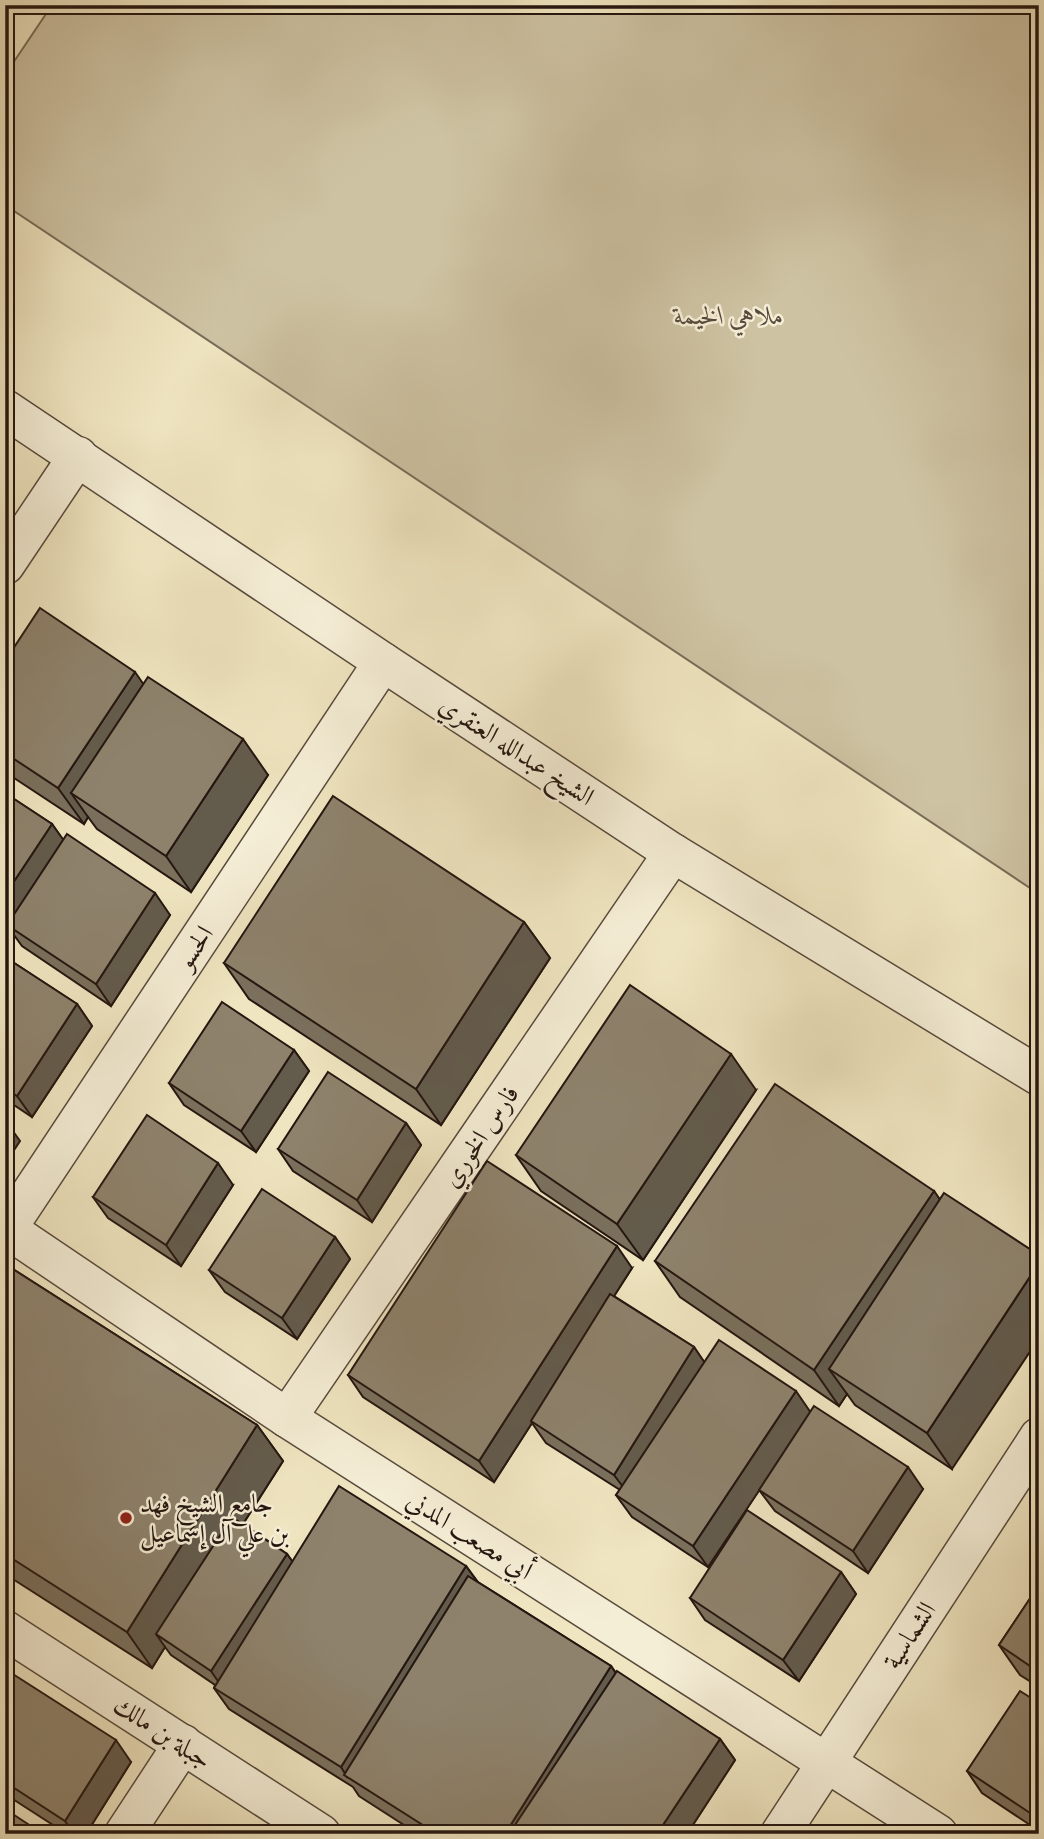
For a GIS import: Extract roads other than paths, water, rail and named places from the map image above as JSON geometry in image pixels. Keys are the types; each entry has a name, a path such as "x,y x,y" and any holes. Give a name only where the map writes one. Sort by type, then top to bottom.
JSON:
{"street":[{"name":"الشيخ عبدالله العنقري","path":"5,409 383,663 673,853 1031,1063"},
{"path":"5,565 78,456"},
{"name":"الحسو","path":"6,1230 383,663"},
{"name":"فارس الخوري","path":"287,1418 673,853"},
{"name":"أبي مصعب المدني","path":"6,1230 287,1418 938,1834"},
{"name":"الشماسية","path":"780,1834 1039,1437"},
{"name":"جبلة بن مالك","path":"5,1630 321,1834"},
{"path":"124,1834 183,1744"}],"place":[{"name":"جامع الشيخ فهد بن علي آل إسماعيل","path":"126,1518"}],"park label":[{"name":"ملاهي الخيمة","path":"729,315"}]}
